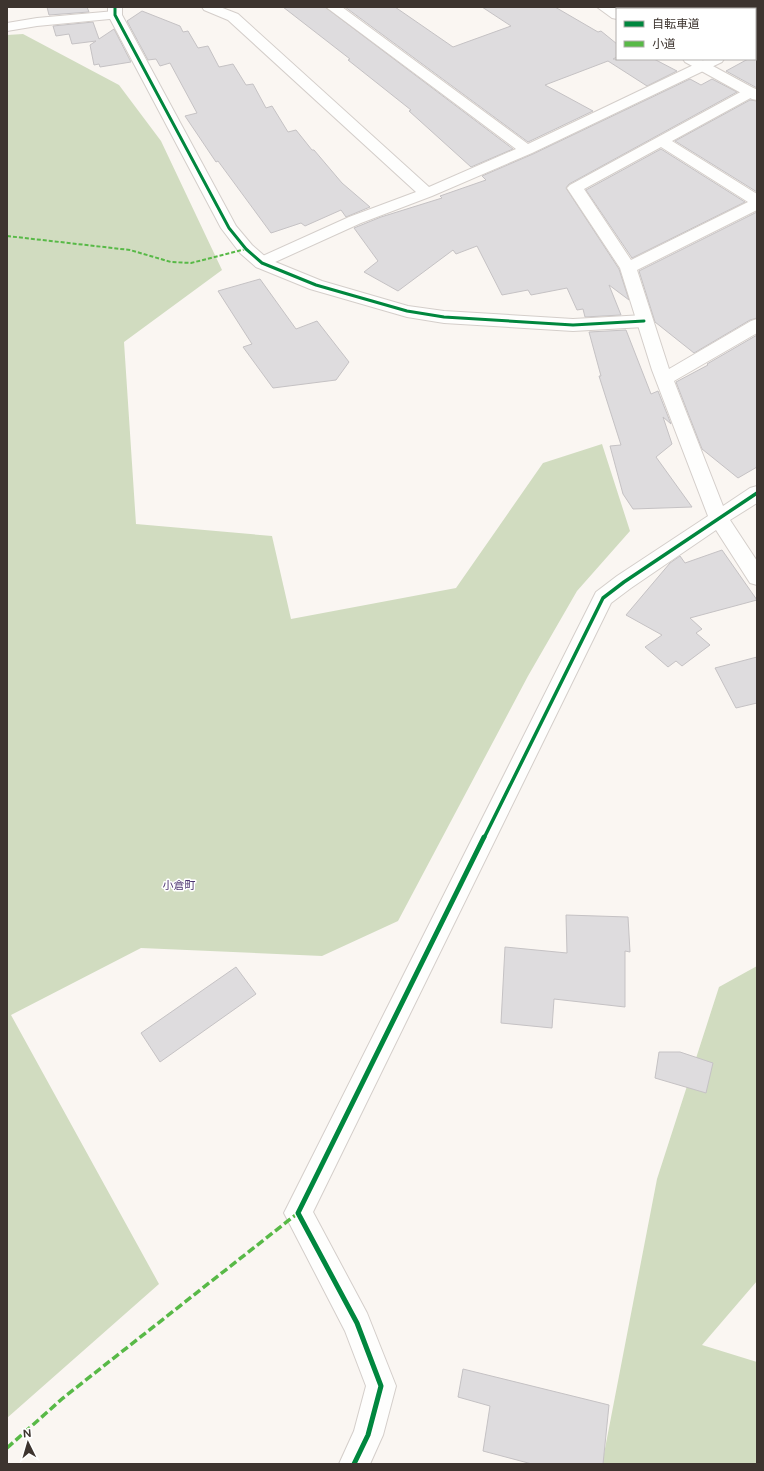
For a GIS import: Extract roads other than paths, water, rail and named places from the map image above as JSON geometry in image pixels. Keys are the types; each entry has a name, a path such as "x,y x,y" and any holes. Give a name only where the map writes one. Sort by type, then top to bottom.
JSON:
{"street":[{"path":"209,7 233,17 427,193"},
{"path":"333,7 527,150"},
{"path":"604,7 616,14"},
{"path":"7,27 115,11 229,228 246,250 262,263 316,285 361,299 408,311 436,316 574,325 644,320"},
{"path":"262,263 355,220 427,193 527,150 696,63 711,60"},
{"path":"696,63 754,94"},
{"path":"754,94 661,141 575,188 628,268 644,320 665,379 718,517 757,577"},
{"path":"661,141 757,200"},
{"path":"628,268 757,204"},
{"path":"665,379 757,325"},
{"path":"354,1464 368,1435 381,1386 357,1323 298,1213 603,598 718,517 757,493"}],"district":[{"name":"小倉町","path":"179,885"}]}
